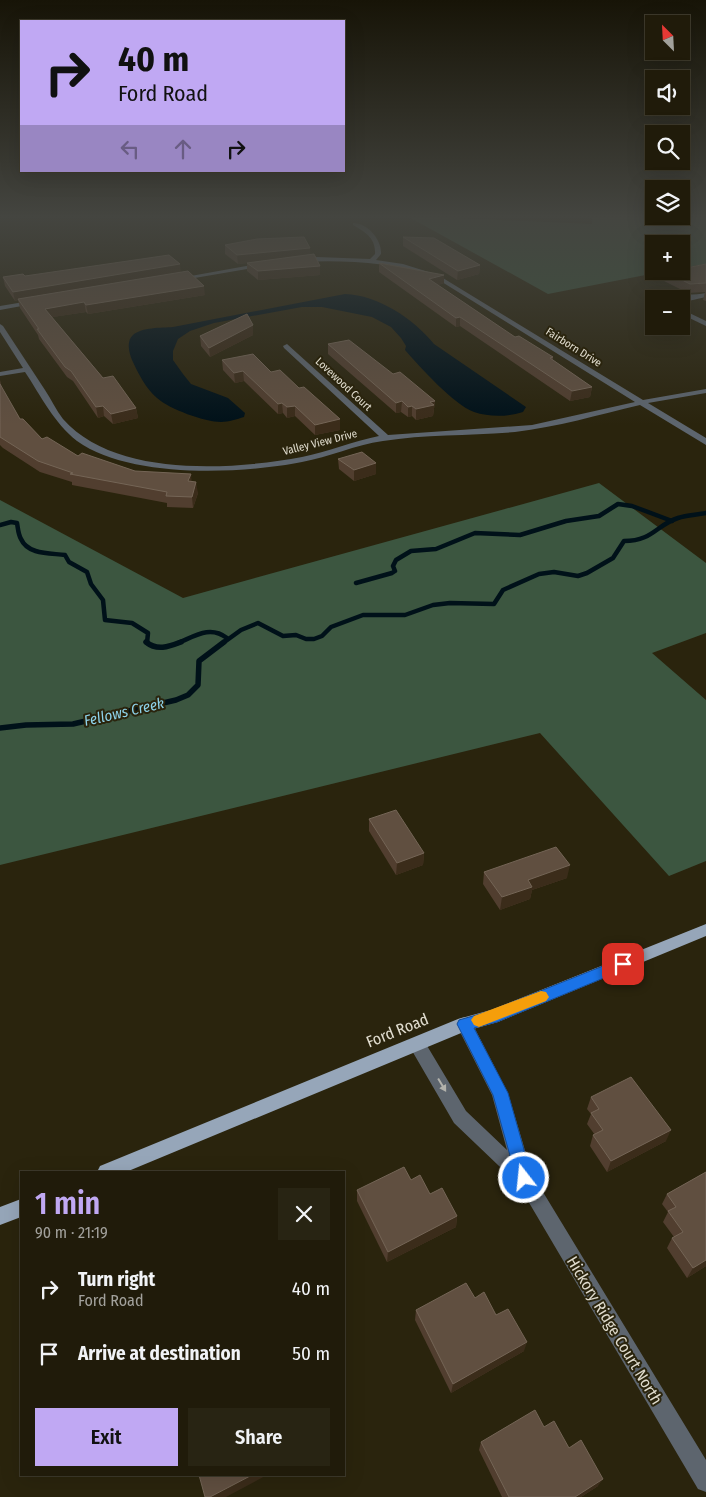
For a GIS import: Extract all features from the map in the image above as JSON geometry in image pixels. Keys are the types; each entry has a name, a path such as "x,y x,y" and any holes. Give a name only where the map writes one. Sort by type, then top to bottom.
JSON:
{"main road":[{"name":"Ford Road","path":"108,1171 464,1024 492,1017 706,930"},
{"path":"0,1216 20,1208"}],"street":[{"name":"Fairborn Drive","path":"454,286 706,442"},
{"path":"691,298 706,295"},
{"path":"0,308 46,300"},
{"path":"0,303 17,305"},
{"path":"690,316 706,324"},
{"name":"Valley View Drive","path":"0,326 60,420 71,432 100,450 141,462 206,469 258,467 304,459 386,438 531,427 642,402 706,391"},
{"name":"Lovewood Court","path":"286,346 386,438"},
{"path":"0,374 27,369"},
{"name":"Hickory Ridge Court North","path":"464,1024 500,1093 524,1178 706,1482"},
{"name":"Hickory Ridge Court North","path":"417,1044 460,1117 524,1178"}],"green space":[{"path":"533,286 590,286 548,294"},
{"path":"599,483 706,563 706,633 652,653 706,700 706,861 669,876 540,733 0,865 0,500 183,598"}],"shaded area":[{"path":"345,294 370,299 406,317 434,344 526,407 523,412 504,416 492,416 480,414 466,408 447,394 405,350 406,346 391,327 372,317 322,307 302,307 214,323 190,331 178,339 173,351 173,360 191,384 228,398 245,413 244,417 227,422 206,420 178,410 163,402 146,385 130,354 129,340 137,332 152,328 173,327"}],"building":[{"path":"9,286 50,286 13,292"},
{"path":"98,286 204,286 86,305 84,302 45,309 103,378 113,376 136,408 111,414 103,406 96,407 71,371 65,367 37,329 39,329 18,299"},
{"path":"411,286 439,286 515,337 519,336 553,357 550,358 592,387 572,391 460,317 456,318"},
{"path":"247,314 253,325 209,348 200,336"},
{"path":"349,340 393,374 400,372 435,401 430,402 434,405 416,409 412,406 408,407 402,401 396,403 328,344"},
{"path":"253,354 271,372 280,370 299,388 304,387 340,419 315,425 295,406 287,407 282,403 278,404 243,371 234,373 222,360"},
{"path":"0,384 20,419 23,419 42,439 47,437 78,456 82,453 135,471 191,474 188,481 196,482 192,497 166,496 167,492 70,474 73,473 38,461 0,437"},
{"path":"362,452 376,463 354,470 338,459"},
{"path":"396,810 424,853 397,863 369,819"},
{"path":"556,847 570,865 528,880 532,887 502,897 484,872"},
{"path":"631,1077 671,1130 611,1161 593,1135 603,1130 591,1113 599,1109 591,1097"},
{"path":"404,1167 411,1180 420,1175 430,1194 442,1188 457,1216 388,1252 357,1190"},
{"path":"706,1172 706,1260 693,1268 672,1238 683,1232 668,1211 676,1207 667,1194"},
{"path":"466,1283 475,1298 484,1292 496,1315 508,1309 527,1342 453,1384 416,1310"},
{"path":"535,1410 544,1427 554,1421 569,1448 581,1440 603,1479 575,1497 509,1497 481,1442"},
{"path":"199,1476 250,1476 210,1497 205,1497"}],"waterway":[{"path":"356,583 392,573 395,571 393,566 396,560 411,551 436,549 475,533 520,535 566,521 599,516 618,504 632,506 671,521"},
{"name":"Fellows Creek","path":"671,521 685,516 706,513"},
{"name":"Fellows Creek","path":"223,643 241,630 258,623 283,636 296,635 306,639 314,639 322,636 331,627 363,615 405,615 433,605 450,603 494,604 503,590 539,574 554,572 578,576 587,573 613,558 624,541 648,536 671,521"},
{"path":"0,525 11,522 17,523 20,537 29,548 34,551 65,555 69,562 87,572 91,584 103,600 105,620 132,623 148,633 147,643"},
{"path":"178,643 196,635 209,632 215,632 227,638"},
{"path":"147,643 158,647 167,647 181,642"},
{"name":"Fellows Creek","path":"0,728 26,725 73,724 176,700 188,695 198,685 199,661 224,642"}],"slow traffic":[{"path":"479,1020 492,1017 541,997"}],"route":[{"path":"524,1178 500,1093 464,1024 492,1017 623,964"}]}
